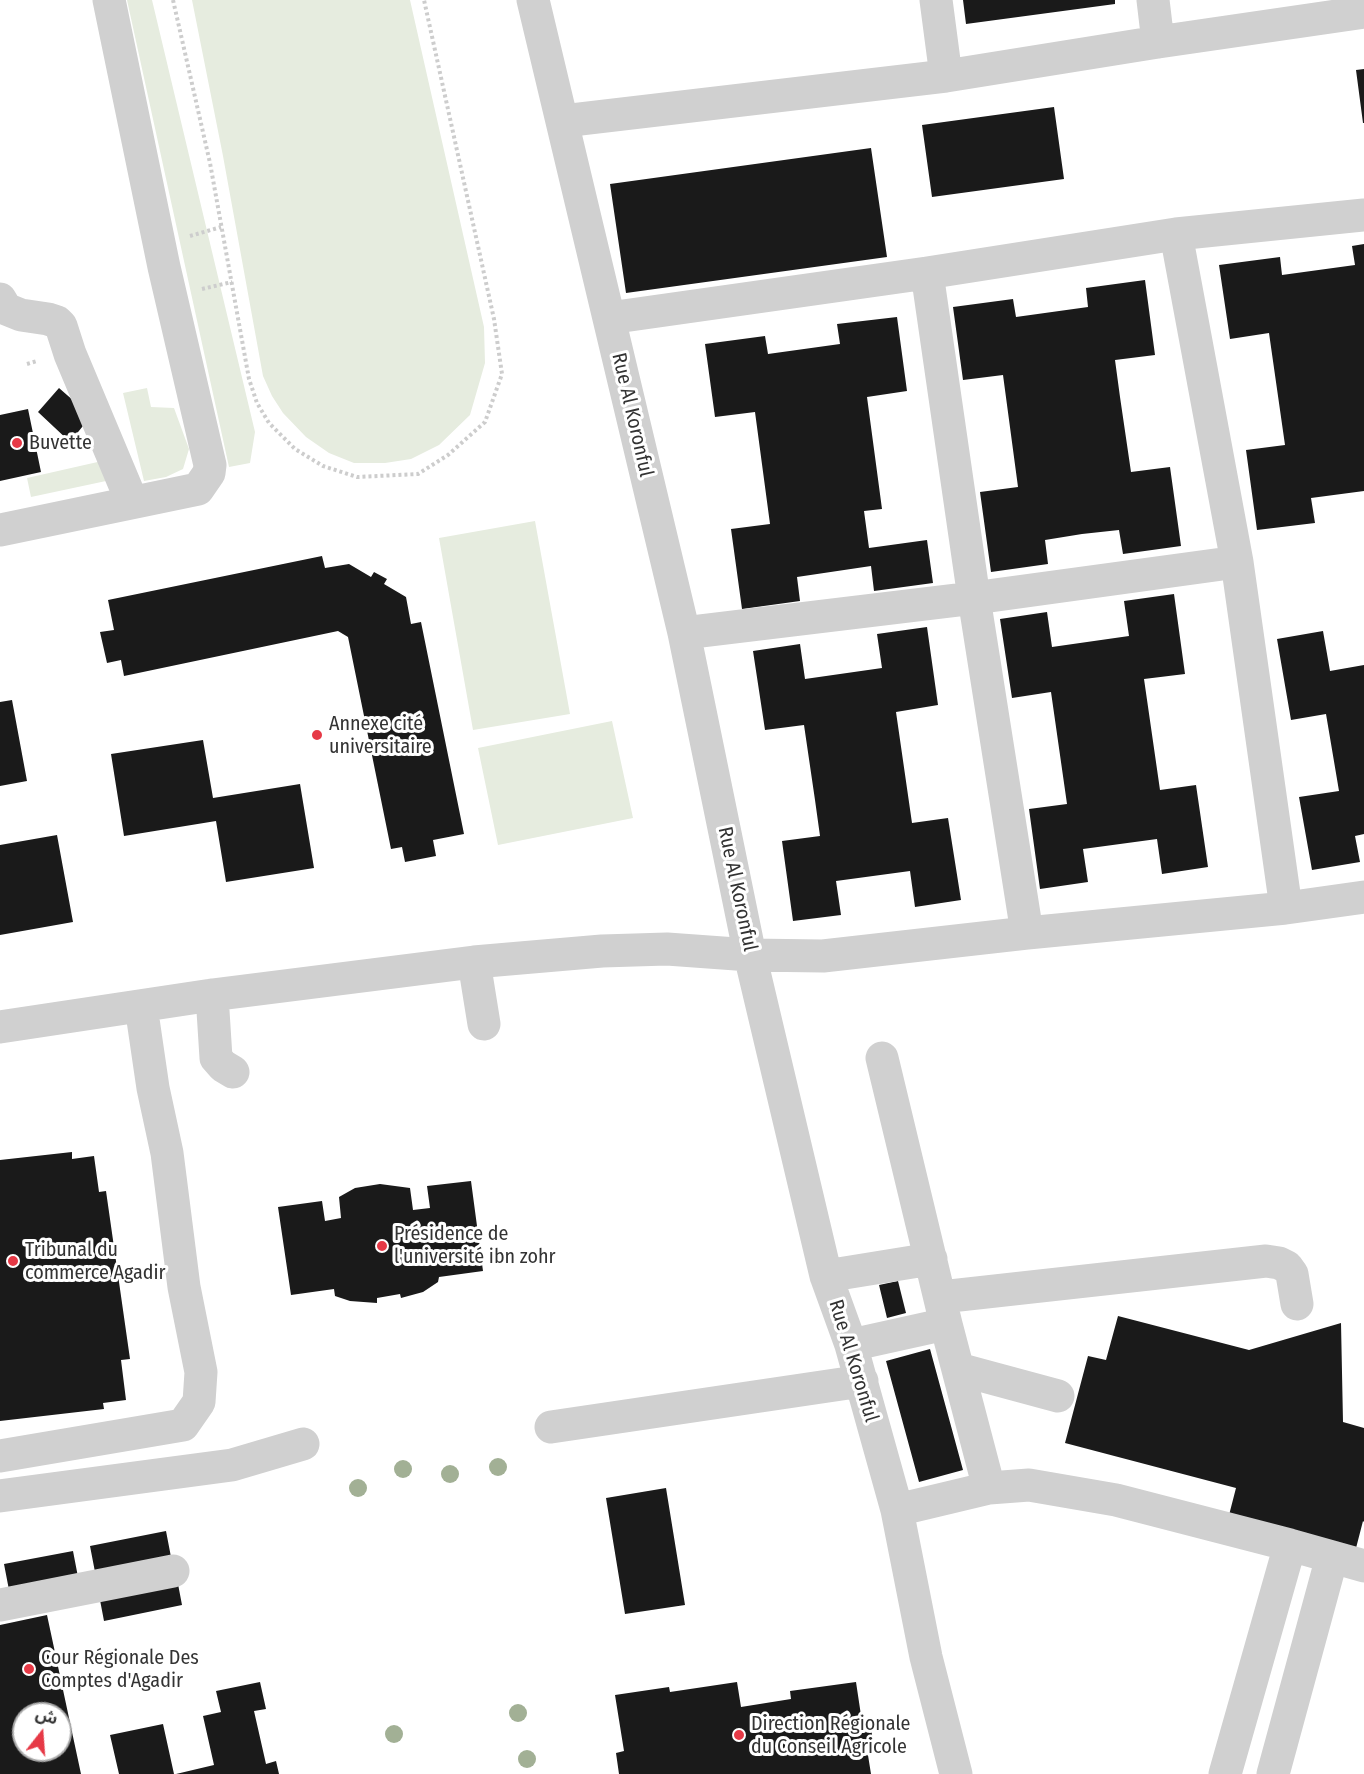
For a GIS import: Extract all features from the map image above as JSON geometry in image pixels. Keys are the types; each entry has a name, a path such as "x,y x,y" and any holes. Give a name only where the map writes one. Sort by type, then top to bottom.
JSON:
{"street":[{"path":"0,531 198,489 204,482 210,465 164,267 109,0"},
{"name":"Rue Al Koronful","path":"533,0 684,633 750,955 826,1276 851,1345 897,1510 926,1657 956,1774"},
{"path":"936,0 946,76"},
{"path":"1153,0 1158,42"},
{"path":"563,121 946,76 1364,12"},
{"path":"609,318 927,273 1176,234 1364,215"},
{"path":"1176,234 1237,562 1286,908"},
{"path":"927,273 974,598 1027,933"},
{"path":"0,298 6,309 21,315 57,322 61,326 70,354 132,502"},
{"path":"684,633 974,598 1237,562"},
{"path":"0,1027 212,995 474,962 602,951 667,949 750,955 824,956 1027,933 1286,908 1364,897"},
{"path":"474,962 484,1024"},
{"path":"212,995 216,1058 233,1072"},
{"path":"0,1456 183,1425 198,1402 201,1372 184,1287 167,1153 153,1088 141,1006"},
{"path":"882,1058 943,1311 989,1488"},
{"path":"826,1276 931,1259"},
{"path":"851,1345 943,1311 1266,1261 1287,1267 1292,1274 1297,1304"},
{"path":"958,1369 1058,1396"},
{"path":"550,1427 861,1381"},
{"path":"0,1496 232,1465 303,1444"},
{"path":"897,1510 989,1488 1029,1485 1116,1500 1364,1566"},
{"path":"1225,1774 1290,1545"},
{"path":"1273,1774 1332,1557"},
{"path":"0,1605 173,1571"}],"path":[{"path":"173,0 210,163 249,379 257,403 269,423 295,448 323,466 357,477 418,474 448,455 485,422 502,374 494,319 424,0"}],"shaded area":[{"path":"127,0 152,0 255,432 250,463 229,467"},
{"path":"192,0 410,0 484,327 485,363 470,415 439,445 411,459 385,463 354,463 329,453 306,437 283,413 272,396 263,376"},
{"path":"147,388 151,407 174,408 189,449 183,469 166,477 144,481 123,393"},
{"path":"102,461 106,481 31,497 27,478"},
{"path":"535,521 570,714 473,730 439,538"},
{"path":"612,721 633,818 498,845 478,748"}],"building":[{"path":"963,0 1115,0 1115,4 966,24"},
{"path":"1364,69 1364,123 1363,123 1356,70"},
{"path":"1054,107 1064,179 932,197 922,125"},
{"path":"871,148 887,257 626,293 610,184"},
{"path":"1364,244 1364,491 1311,498 1315,523 1257,530 1246,450 1285,445 1269,333 1230,339 1219,265 1280,257 1282,275 1355,265 1352,246"},
{"path":"1145,280 1155,355 1115,360 1120,397 1131,472 1170,467 1181,546 1123,554 1119,530 1082,534 1045,540 1048,564 991,572 980,492 1018,487 1003,375 963,380 953,307 1013,299 1016,317 1088,307 1086,288"},
{"path":"897,317 907,391 867,397 882,509 864,511 869,548 927,540 933,583 874,591 871,566 797,577 800,601 742,609 731,529 770,524 755,412 715,417 705,344 765,336 768,354 840,344 837,324"},
{"path":"59,388 91,416 70,442 38,412"},
{"name":"Buvette","path":"28,409 41,472 0,481 0,415"},
{"path":"322,556 325,568 349,564 371,577 374,572 387,579 384,584 406,597 411,624 421,622 464,834 433,840 436,856 405,862 402,847 391,849 348,637 338,631 124,676 121,660 107,663 100,632 114,630 108,600"},
{"path":"1174,594 1185,674 1144,679 1160,790 1196,785 1208,867 1162,874 1157,839 1083,849 1088,882 1040,889 1029,809 1067,804 1051,692 1012,698 1000,619 1047,612 1052,647 1129,636 1124,601"},
{"path":"927,627 938,705 896,712 912,823 948,818 961,900 915,907 910,871 836,881 841,915 793,921 782,841 820,836 804,725 765,730 753,651 800,644 805,679 882,668 877,634"},
{"path":"1323,631 1330,671 1364,665 1364,834 1355,836 1360,862 1312,870 1299,797 1339,791 1326,714 1291,720 1277,639"},
{"path":"12,700 27,781 0,786 0,702"},
{"path":"203,740 213,798 300,784 314,868 226,882 216,821 124,836 111,754"},
{"path":"57,835 73,922 0,935 0,845"},
{"path":"72,1152 72,1159 94,1156 99,1192 106,1191 130,1359 121,1360 126,1400 103,1403 104,1409 0,1421 0,1160"},
{"name":"Présidence de l'université ibn zohr","path":"471,1181 483,1271 439,1277 438,1282 423,1292 401,1298 400,1294 377,1298 377,1303 350,1301 335,1296 334,1289 291,1295 278,1207 322,1201 325,1221 341,1218 339,1197 355,1188 380,1184 410,1188 413,1210 430,1208 427,1186"},
{"path":"898,1281 906,1313 887,1318 879,1285"},
{"path":"1118,1316 1249,1350 1341,1323 1343,1422 1364,1428 1364,1522 1355,1552 1228,1519 1236,1488 1065,1443 1088,1356 1106,1360"},
{"path":"930,1349 963,1470 919,1482 886,1361"},
{"path":"666,1488 685,1605 625,1614 606,1498"},
{"path":"166,1531 171,1557 95,1572 90,1546"},
{"path":"73,1551 78,1577 9,1590 4,1564"},
{"path":"178,1584 182,1605 104,1621 100,1600"},
{"name":"Cour Régionale Des Comptes d'Agadir","path":"47,1615 66,1702 12,1702 12,1762 72,1762 72,1732 81,1774 0,1774 0,1625"},
{"name":"Cour Régionale Des Comptes d'Agadir","path":"260,1682 266,1709 254,1711 266,1764 276,1761 279,1774 176,1774 214,1765 203,1716 221,1712 216,1691"},
{"path":"737,1682 741,1707 791,1699 790,1691 856,1682 862,1722 870,1721 874,1748 867,1749 871,1774 619,1774 616,1753 624,1751 615,1695 669,1687 670,1692"},
{"path":"163,1724 174,1774 119,1774 110,1735"}],"place":[{"name":"Buvette","path":"17,443"},
{"name":"Annexe cité universitaire","path":"317,735"},
{"name":"Présidence de l'université ibn zohr","path":"382,1246"},
{"name":"Tribunal du commerce Agadir","path":"13,1261"},
{"name":"Cour Régionale Des Comptes d'Agadir","path":"29,1669"},
{"name":"Direction Régionale du Conseil Agricole","path":"739,1735"}]}
